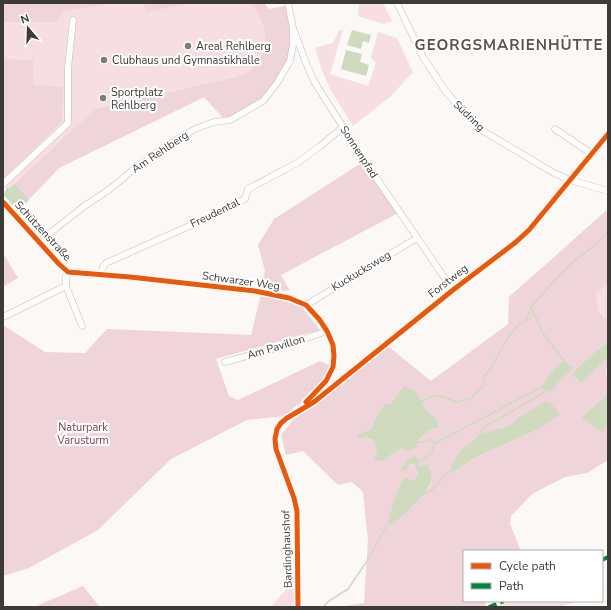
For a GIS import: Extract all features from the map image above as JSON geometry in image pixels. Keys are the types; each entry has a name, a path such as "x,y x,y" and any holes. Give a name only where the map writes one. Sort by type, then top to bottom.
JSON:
{"street":[{"name":"Sonnenpfad","path":"288,3 293,28 315,83 453,290"},
{"name":"Südring","path":"397,3 423,57 444,89 463,112 483,131 549,170 570,180 608,191"},
{"path":"3,184 68,123 68,68 73,20"},
{"name":"Am Rehlberg","path":"39,242 83,207 110,189 164,147 195,129 214,122 230,120 263,101 278,83 290,61 293,45 293,28"},
{"name":"Freudental","path":"101,275 102,267 106,263 245,199 248,189 297,163 343,127"},
{"path":"555,129 592,154"},
{"name":"Forstweg","path":"281,423 296,412 314,402 453,290 516,242 529,230 608,134"},
{"name":"Schützenstraße","path":"3,202 68,272 66,276 66,286 82,326"},
{"name":"Kuckucksweg","path":"306,305 417,238"},
{"name":"Schwarzer Weg","path":"68,272 255,291 289,298 306,305 319,319 333,345 333,367 326,381 296,412"},
{"path":"3,317 66,286"},
{"name":"Am Pavillon","path":"225,362 327,332"},
{"name":"Bardinghaushof","path":"281,423 275,439 276,449 294,498 297,511 298,607"}],"shaded area":[{"name":"Sportplatz Rehlberg","path":"23,3 264,3 269,9 286,6 290,61 204,97 59,168 18,211 4,195 7,187 3,182 3,8"},
{"path":"359,3 383,3 392,21 384,24 358,16"},
{"path":"339,30 343,30 330,74 368,86 376,63 371,58 378,32 397,38 413,72 391,96 353,126 330,89 315,48 333,43"},
{"path":"352,30 371,35 369,43 363,41 361,49 347,45"},
{"path":"346,50 362,54 360,62 369,65 366,76 341,69"},
{"path":"15,184 29,200 18,211 4,195 7,187 9,189"},
{"path":"608,283 608,321 599,312 596,294"},
{"path":"608,342 608,357 581,383 571,374"},
{"path":"564,361 573,368 552,390 547,391 542,389 553,370"},
{"path":"404,386 416,392 427,411 437,419 439,427 429,430 418,440 416,447 408,451 403,448 392,454 384,461 374,460 377,452 374,440 365,437 358,439 357,435 370,430 385,404 392,403"},
{"path":"608,394 608,421 603,433 581,417"},
{"path":"545,401 551,404 560,414 539,429 474,458 452,473 451,466 460,451 480,435 510,425 516,419"},
{"path":"416,455 419,467 428,465 431,476 429,486 421,498 392,525 388,523 402,482 405,477 411,481 418,476 415,463 410,465 405,471 400,471 406,461"},
{"path":"295,579 294,607 271,607"},
{"path":"509,602 575,602 560,607 496,607"}],"green space":[{"path":"3,3 115,3 64,11 56,22 3,22"},
{"path":"144,3 191,3 146,12"},
{"path":"250,3 264,3 269,9 286,6 293,28 290,61 263,101 225,120 204,97 59,168 18,211 4,195 7,187 9,189 95,109 233,78 249,72 259,62 265,45 264,27 256,10"},
{"path":"3,59 33,60 33,85 63,87 62,121 3,179"},
{"path":"363,162 398,213 281,275 290,291 261,289 265,271 258,245 274,219"},
{"path":"608,209 608,283 596,294 599,312 608,321 608,342 571,374 581,383 608,357 608,370 606,368 608,394 581,417 603,432 608,421 608,460 587,473 565,477 532,494 511,516 510,524 521,550 463,550 463,602 487,602 485,603 487,607 338,607 364,603 368,541 363,492 352,482 338,485 303,451 286,455 281,435 293,420 389,347 431,381 508,324 509,297","holes":["416,392 427,411 437,419 439,427 429,430 418,440 392,454 384,461 377,452 374,440 365,437 377,416 392,403","545,401 539,429 474,458 452,473 500,428 510,425 516,419","416,455 419,467 430,486 415,504 392,525 411,481 418,476 415,463 400,471 406,461"]},
{"path":"3,253 18,278 3,287"},
{"name":"Naturpark Varusturm","path":"261,294 301,306 320,330 216,359 229,396 238,400 320,361 331,366 324,380 285,416 247,420 171,459 98,530 29,568 3,576 3,325 45,352 85,353 107,329 251,335"},
{"path":"83,586 100,607 34,607"}],"waterway":[{"path":"564,361 543,333 531,307 565,270 608,232"},
{"path":"421,401 437,395 457,402 470,399 483,386 484,377 507,339 517,326 526,320 531,308"},
{"path":"418,462 433,452 434,444 543,386"},
{"path":"480,435 483,428 547,391"},
{"path":"417,443 431,439 434,444"},
{"path":"424,493 431,491 451,469"},
{"path":"323,607 329,601 348,589 369,558 388,523"}],"marked path":[{"path":"603,560 608,557"},
{"path":"489,607 502,602"}],"cycle path":[{"path":"298,607 297,511 294,498 276,449 275,439 277,429 287,418 314,402 453,290 516,242 529,230 608,134"},
{"path":"3,202 68,272 130,277 255,291 289,298 306,305 319,319 327,331 333,345 334,356 333,367 326,381 306,402"}],"place":[{"name":"Areal Rehlberg","path":"188,46"},
{"name":"Clubhaus und Gymnastikhalle","path":"104,60"},
{"name":"Sportplatz Rehlberg","path":"103,98"}],"district":[{"name":"GEORGSMARIENHÜTTE","path":"509,45"}]}
